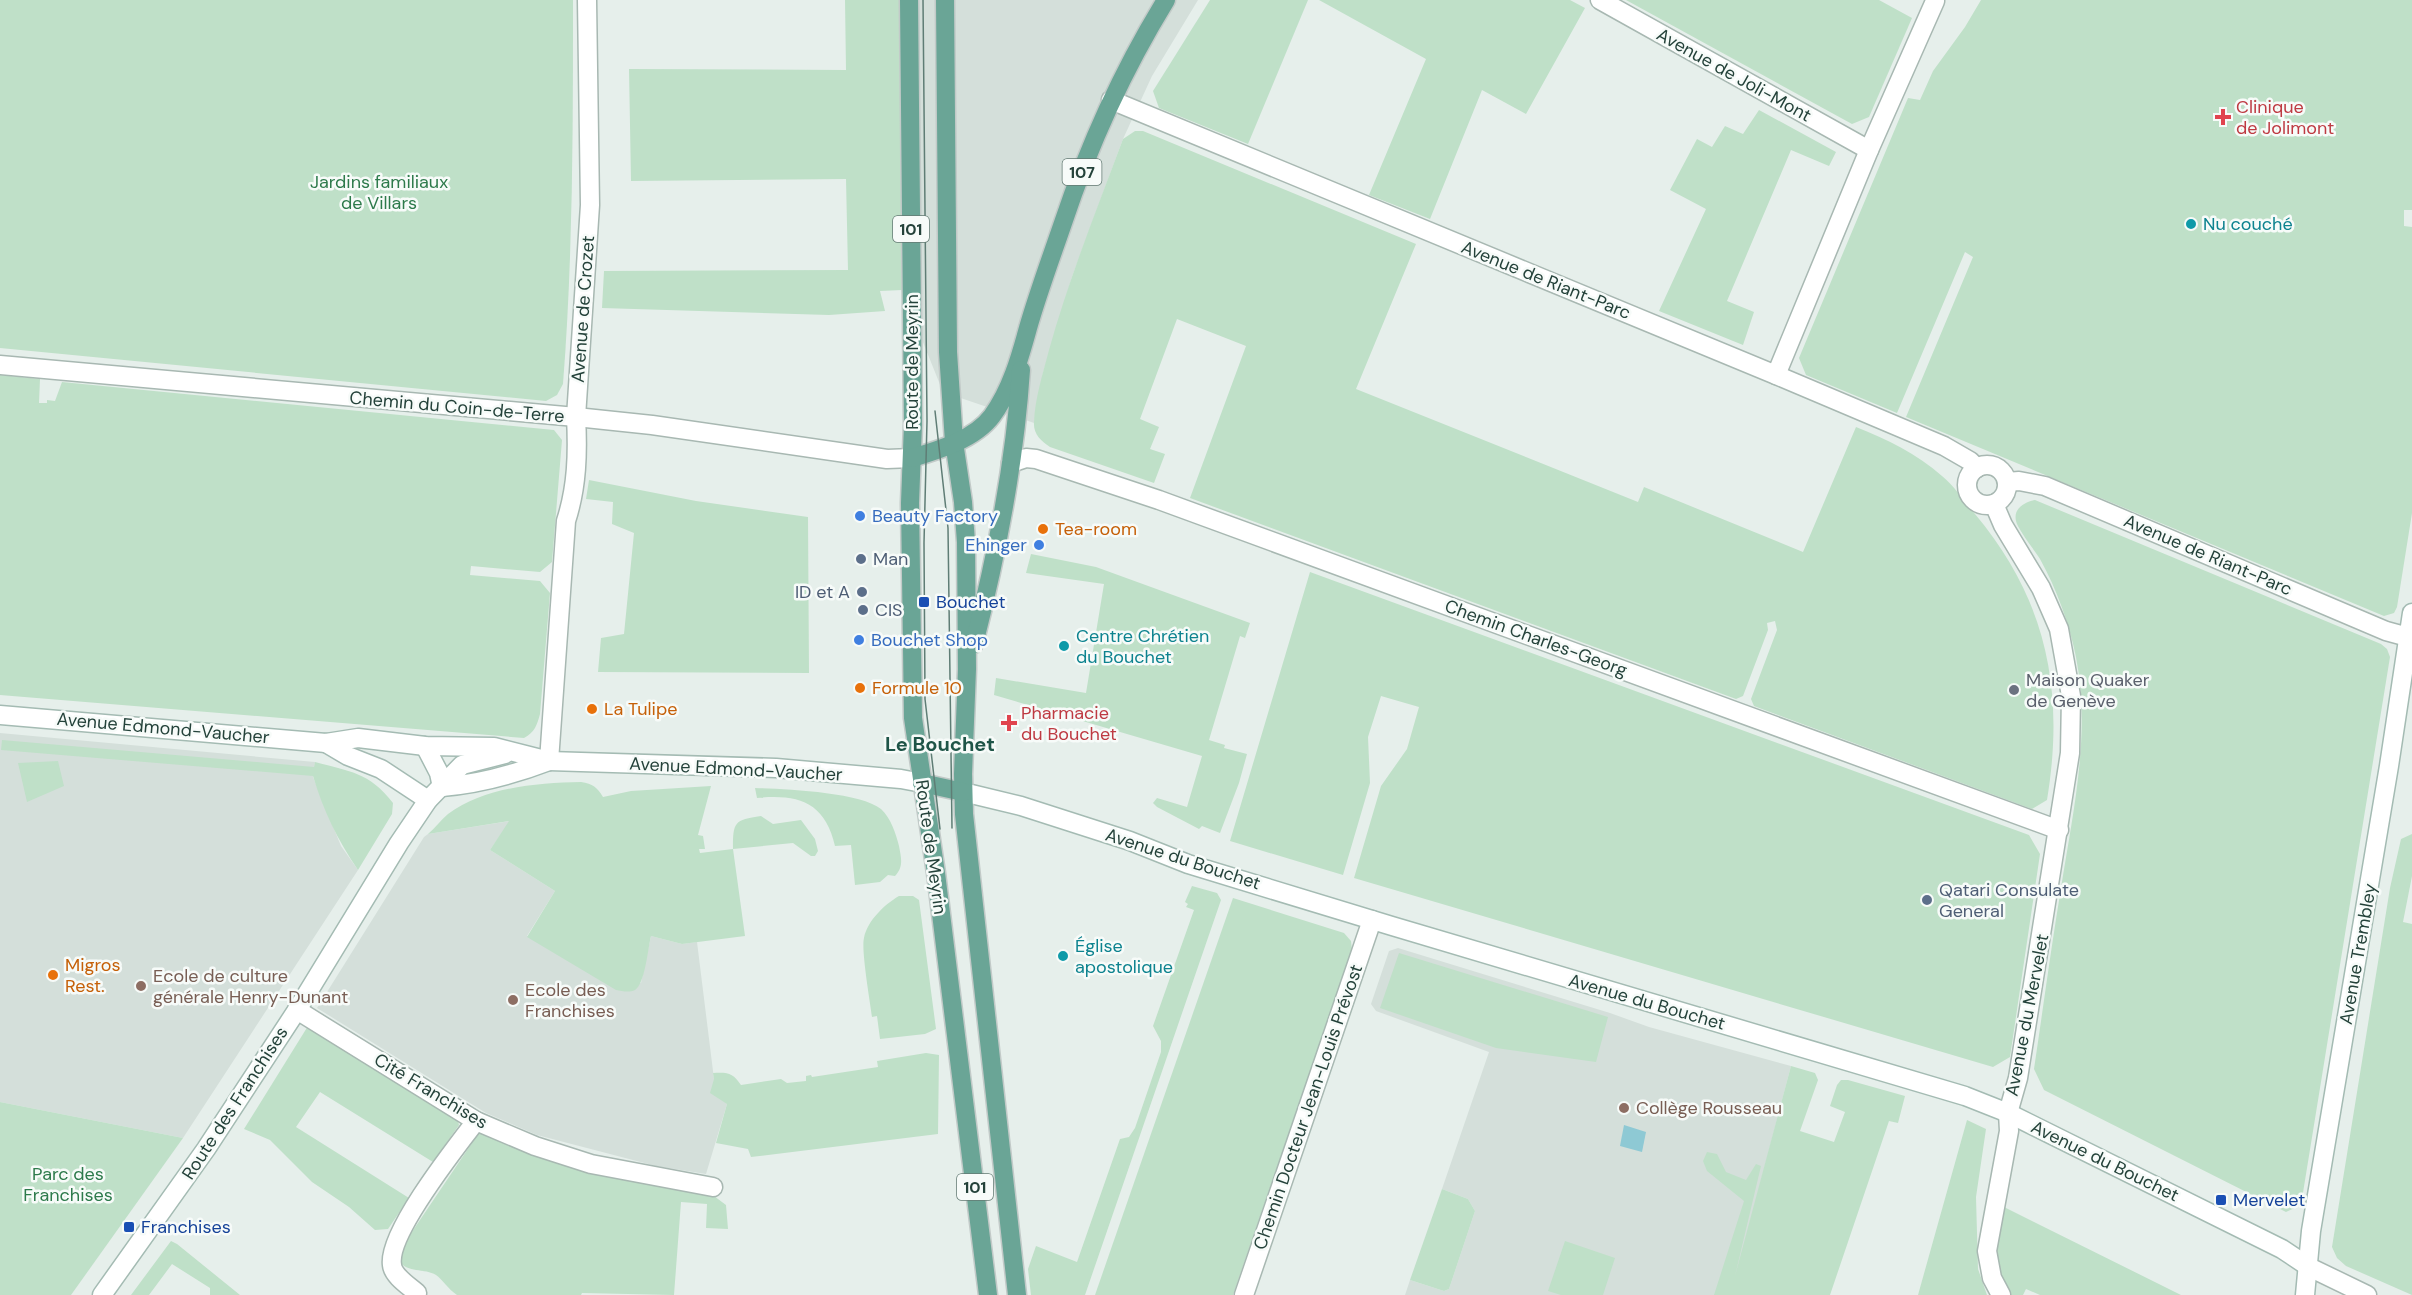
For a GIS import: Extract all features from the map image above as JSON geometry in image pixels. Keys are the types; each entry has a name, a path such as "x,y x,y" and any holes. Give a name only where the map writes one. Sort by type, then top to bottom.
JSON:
{"main road":[{"name":"Route de Meyrin","path":"909,0 912,718 936,873 988,1295"},
{"name":"Route de Meyrin","path":"945,0 951,444 965,522 967,669 963,792 969,866 995,1081 1017,1295"},
{"name":"107","path":"951,444 979,429 994,414 1022,353 1062,225 1112,100 1166,0"},
{"name":"107","path":"967,669 990,580 1011,463 1018,419 1022,353"},
{"path":"912,458 951,444"},
{"path":"922,783 963,792"}],"street":[{"name":"Avenue de Crozet","path":"549,761 566,521 575,491 576,417 590,205 587,0"},
{"name":"Avenue de Joli-Mont","path":"1600,0 1869,150"},
{"path":"1776,375 1869,150 1935,1"},
{"name":"Avenue de Riant-Parc","path":"1112,100 1944,446 1970,461 1977,468"},
{"name":"Chemin du Coin-de-Terre","path":"0,365 576,417 652,425 887,459 912,458"},
{"name":"Chemin Charles-Georg","path":"1011,463 1026,458 1036,459 1159,500 1290,550 2059,830"},
{"path":"1985,465 1998,468 2007,482 2003,497 1994,504 1979,503 1969,494 1967,481 1977,468 1985,465"},
{"name":"Avenue de Riant-Parc","path":"2007,482 2021,481 2045,486 2375,626 2408,637"},
{"name":"Avenue du Mervelet","path":"1994,504 2003,525 2041,588 2058,629 2071,696 2070,753 2059,830 2018,1078 2008,1113 2009,1131 1987,1251 1992,1278 2001,1295"},
{"name":"Avenue Trembley","path":"2305,1295 2311,1231 2389,766 2412,613"},
{"name":"Avenue Edmond-Vaucher","path":"0,714 326,743 358,738 426,746 494,747 516,752"},
{"name":"Avenue Edmond-Vaucher","path":"326,743 348,756 435,794"},
{"path":"426,746 439,772 435,794 520,772 549,761"},
{"name":"Route des Franchises","path":"102,1295 195,1165 297,1010 404,835 435,794 462,765 516,752 549,761"},
{"name":"Avenue Edmond-Vaucher","path":"549,761 776,768 922,783"},
{"name":"Avenue du Bouchet","path":"963,792 1021,806 1130,841 1188,864 1372,920 1965,1096 2008,1113 2282,1249 2309,1267 2367,1295"},
{"name":"Chemin Docteur Jean-Louis Prévost","path":"1244,1295 1372,920"},
{"name":"Cité Franchises","path":"297,1010 476,1121 535,1146 591,1164 713,1187"},
{"path":"417,1293 393,1269 391,1263 400,1234 428,1185 476,1121"}],"shaded area":[{"path":"899,0 1198,0 1152,76 1123,139 1072,277 1043,373 1034,423 943,392 902,290"},
{"name":"Ecole de culture générale Henry-Dunant","path":"0,733 315,762 313,777 341,846 358,870 183,1138 0,1102"},
{"name":"Ecole des Franchises","path":"510,821 490,850 555,891 527,936 641,983 651,936 682,944 697,942 714,1079 727,1104 706,1174 656,1166 537,1135 486,1113 317,1008 424,837 428,834"},
{"name":"Collège Rousseau","path":"1398,948 1649,1027 1791,1066 1731,1295 1405,1295 1410,1280 1444,1291 1449,1289 1475,1211 1468,1199 1442,1189 1489,1052 1376,1011 1371,1004 1389,951"}],"green space":[{"name":"Jardins familiaux de Villars","path":"0,0 573,0 571,240 563,384 557,395 546,401 0,348"},
{"path":"845,0 899,0 902,290 880,291 885,311 829,315 602,308 604,271 848,270 846,179 631,181 629,69 846,70"},
{"path":"1210,0 1308,0 1248,144 1159,108 1153,91"},
{"path":"1319,0 1570,0 1585,8 1526,114 1482,90 1430,219 1369,195 1426,59"},
{"path":"1626,0 1879,0 1912,18 1869,117 1852,124"},
{"path":"1981,0 2412,0 2412,210 2404,210 2404,226 2412,227 2412,513 2397,607 2394,613 2384,616 1906,417 1973,257 1965,252 1897,413 1806,375 1799,358 1908,98 1920,100 1933,71 1965,27"},
{"path":"1759,110 1836,152 1829,166 1791,150 1727,301 1754,312 1743,345 1659,311 1706,209 1670,190 1697,139 1712,147 1725,126 1743,134"},
{"path":"1135,131 1143,131 1416,244 1356,389 1638,502 1644,487 1803,552 1856,427 1901,448 1932,468 1956,490 2000,547 2019,580 2034,614 2045,648 2051,684 2052,760 2047,800 2032,809 1754,706 1751,699 1777,630 1775,621 1767,623 1768,630 1743,696 1736,699 1190,498 1246,346 1177,319 1140,419 1159,427 1150,449 1165,454 1154,483 1047,445 1036,434 1034,422 1049,350 1074,270 1123,139"},
{"path":"0,375 40,379 39,403 47,403 47,400 55,401 62,382 554,430 562,440 552,562 540,572 471,566 470,575 540,581 550,593 540,714 535,728 524,738 0,695"},
{"path":"589,480 696,501 808,517 809,673 598,672 601,638 624,634 634,533 612,524 613,502 586,499"},
{"path":"2035,500 2381,644 2387,649 2390,657 2301,1205 2286,1212 2044,1090 2034,1069 2079,773 2082,715 2076,657 2066,619 2040,559 2016,521 2018,509 2027,502"},
{"path":"1031,554 1096,567 1250,623 1245,638 1240,636 1209,740 1225,745 1224,748 1247,754 1239,783 1220,833 1202,826 1199,829 1153,803 1157,798 1187,807 1202,756 994,695 996,678 1086,693 1104,584 1026,573"},
{"path":"1310,572 2029,835 2040,854 2010,1057 1993,1067 1354,878 1381,786 1407,749 1419,707 1381,696 1368,737 1370,783 1343,875 1230,841"},
{"path":"2,740 314,767 315,762 349,771 376,785 393,803 392,814 358,870 332,825 313,776 1,750"},
{"path":"58,761 64,786 27,802 18,763"},
{"path":"581,782 594,786 603,797 631,791 711,786 698,835 703,836 705,849 699,849 700,853 733,849 745,936 682,944 651,936 644,973 638,986 635,990 625,992 616,990 527,937 555,891 490,850 509,821 428,834 448,814 462,805 494,792 529,785"},
{"path":"755,788 840,795 871,803 885,813 895,831 901,862 898,873 895,876 888,875 880,882 855,885 851,845 835,846 824,819 817,810 797,800 757,798"},
{"path":"761,816 773,824 801,820 815,839 818,851 815,856 811,856 793,843 733,849 737,824 745,819"},
{"path":"2412,834 2412,876 2403,922 2412,924 2412,1295 2346,1266 2337,1258 2332,1247 2390,888 2401,839"},
{"path":"1192,886 1217,893 1221,900 1085,1295 1031,1295 1028,1269 1036,1246 1077,1262 1120,1139 1129,1137 1135,1128 1161,1052 1161,1041 1153,1026 1194,910 1186,907 1188,904 1185,902"},
{"path":"899,896 913,896 919,900 936,1029 925,1034 880,1039 877,1016 872,1017 863,944 869,925 877,914"},
{"path":"1233,898 1344,933 1351,941 1352,950 1233,1295 1095,1295"},
{"path":"1399,953 1608,1017 1596,1062 1496,1048 1380,1008"},
{"path":"308,1026 457,1118 459,1125 433,1162 320,1092 296,1127 409,1198 388,1229 375,1230 349,1207 312,1182 270,1140 244,1129"},
{"path":"926,1053 939,1055 938,1134 751,1157 748,1149 716,1143 727,1104 710,1093 714,1079 713,1073 730,1074 741,1085 781,1079 787,1083 806,1081 806,1076 811,1075 812,1077 878,1067 877,1061"},
{"path":"1791,1066 1815,1073 1818,1080 1800,1131 1834,1142 1845,1112 1830,1106 1841,1080 1905,1096 1898,1123 1889,1121 1830,1295 1714,1295 1744,1201 1707,1171 1703,1161 1707,1152 1717,1154 1726,1172 1746,1180 1756,1164 1761,1166 1735,1276"},
{"name":"Parc des Franchises","path":"0,1102 183,1138 71,1295 0,1295"},
{"path":"1967,1120 1986,1129 1976,1197 1978,1269 1987,1295 1918,1295"},
{"path":"486,1133 608,1176 714,1196 726,1205 728,1229 706,1228 707,1204 681,1202 674,1295 582,1293 581,1295 457,1295 436,1275 403,1265 397,1254 478,1134"},
{"path":"1442,1189 1468,1199 1475,1211 1449,1289 1444,1291 1410,1280"},
{"path":"2000,1205 2181,1295 2040,1295 2026,1289 2023,1295 2011,1295 1999,1275 1994,1252"},
{"path":"171,1241 240,1295 210,1295 210,1288 172,1264 149,1295 131,1295"},
{"path":"1565,1241 1615,1258 1603,1295 1561,1295 1548,1291"}],"water":[{"path":"1624,1125 1646,1132 1642,1152 1620,1146"}],"tram line":[{"path":"923,0 927,421 924,543 925,699 940,829"},
{"path":"935,411 948,528 952,828"}],"place":[{"name":"Clinique de Jolimont","path":"2223,117"},
{"name":"Nu couché","path":"2191,224"},
{"name":"Beauty Factory","path":"860,516"},
{"name":"Tea-room","path":"1043,529"},
{"name":"Ehinger","path":"1039,545"},
{"name":"Man","path":"861,559"},
{"name":"ID et A","path":"862,592"},
{"name":"Bouchet","path":"924,602"},
{"name":"CIS","path":"863,610"},
{"name":"Bouchet Shop","path":"859,640"},
{"name":"Centre Chrétien du Bouchet","path":"1064,646"},
{"name":"Formule 10","path":"860,688"},
{"name":"Maison Quaker de Genève","path":"2014,690"},
{"name":"La Tulipe","path":"592,709"},
{"name":"Pharmacie du Bouchet","path":"1009,723"},
{"name":"Qatari Consulate General","path":"1927,900"},
{"name":"Église apostolique","path":"1063,956"},
{"name":"Migros Rest.","path":"53,975"},
{"name":"Ecole de culture générale Henry-Dunant","path":"141,986"},
{"name":"Ecole des Franchises","path":"513,1000"},
{"name":"Collège Rousseau","path":"1624,1108"},
{"name":"Mervelet","path":"2221,1200"},
{"name":"Franchises","path":"129,1227"}],"district":[{"name":"Le Bouchet","path":"940,744"}]}
